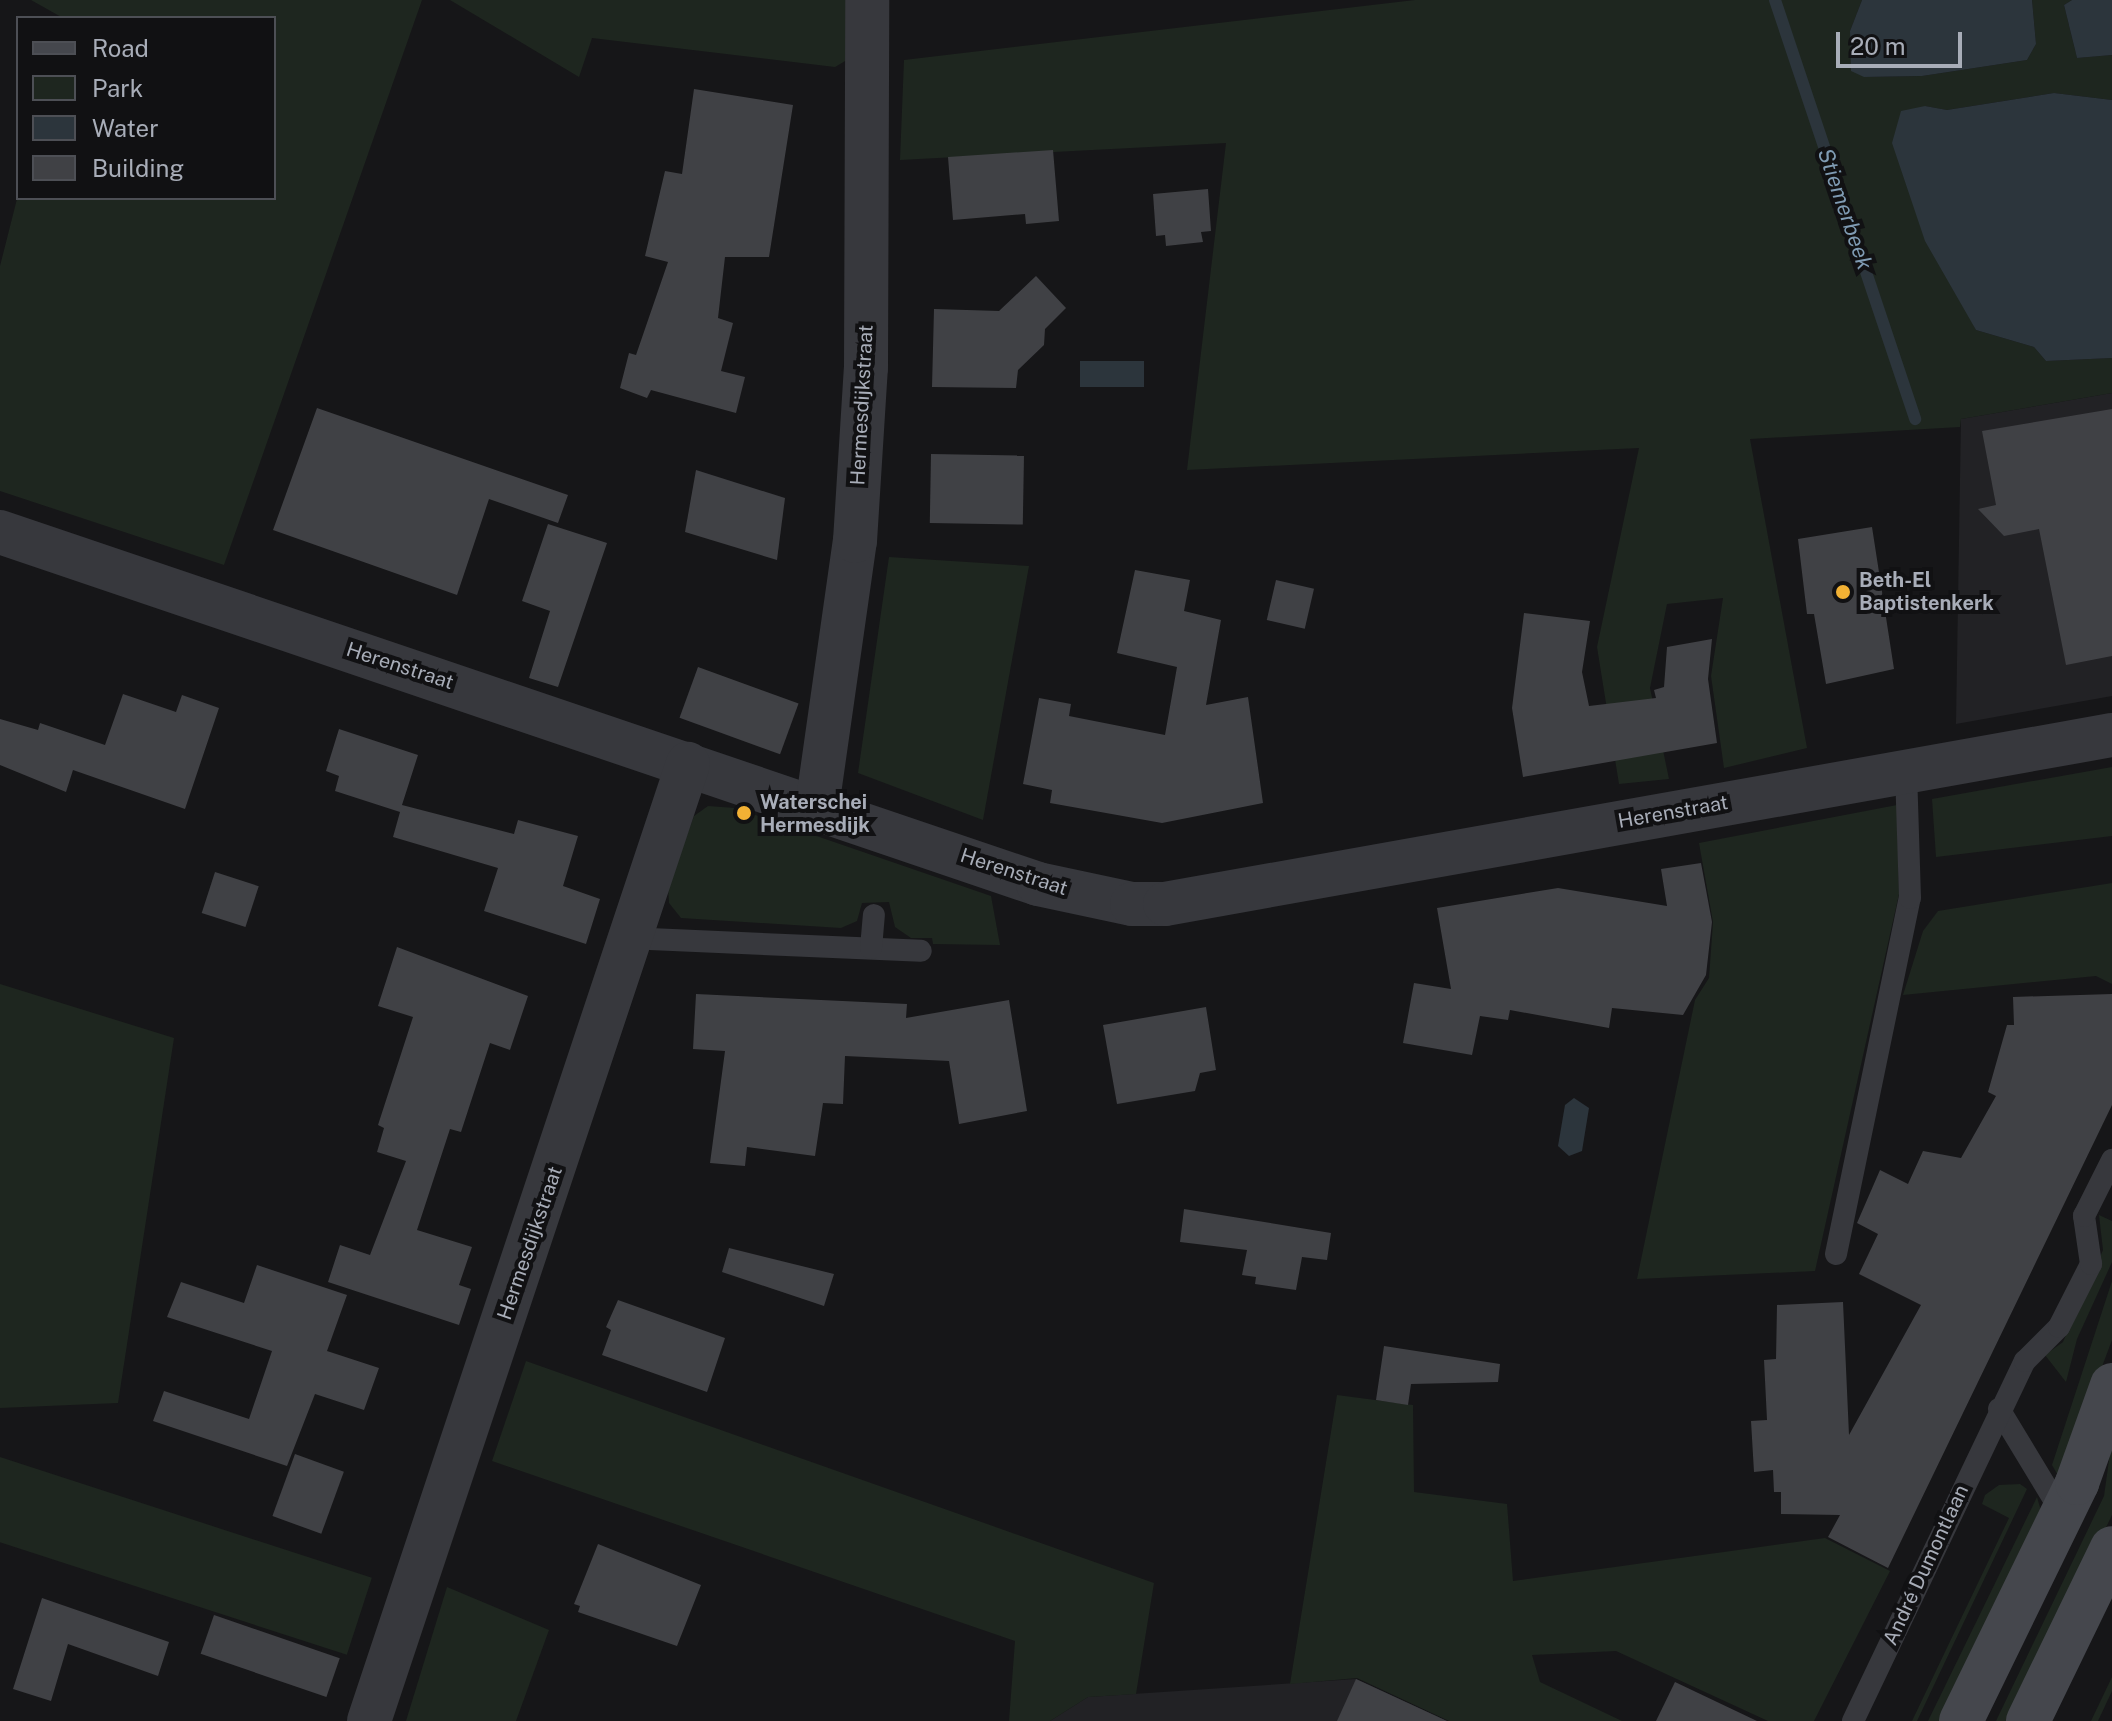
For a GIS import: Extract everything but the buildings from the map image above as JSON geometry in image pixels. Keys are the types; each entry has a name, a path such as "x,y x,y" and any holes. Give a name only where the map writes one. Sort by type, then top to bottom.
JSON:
{"main road":[{"path":"1961,1721 2062,1513 2112,1385"},
{"path":"2028,1721 2112,1548"}],"street":[{"name":"Hermesdijkstraat","path":"817,807 856,526 866,368 867,0"},
{"name":"Herenstraat","path":"0,532 1038,884 1132,904 1165,904 2112,735"},
{"name":"Hermesdijkstraat","path":"369,1721 565,1140 627,938 688,764"}],"lane":[{"path":"1836,1254 1910,898 1906,770"},
{"path":"871,948 874,915"},
{"path":"627,938 921,951"},
{"name":"André Dumontlaan","path":"1853,1721 1999,1409 2025,1361 2059,1327 2091,1264 2084,1216 2112,1160"},
{"path":"1999,1409 2062,1513"}],"shaded area":[{"path":"2112,393 2112,696 1956,724 1961,419"},
{"path":"1356,1679 1447,1721 1050,1721 1088,1697"}],"green space":[{"path":"31,0 422,0 224,565 0,491 0,266 17,200 276,200 276,16 59,16"},
{"path":"450,0 853,0 852,57 835,67 592,38 579,77"},
{"path":"1415,0 1862,0 1850,31 1864,77 1922,76 2027,60 2036,44 2032,0 2072,0 2064,5 2077,58 2112,55 2112,100 2054,93 1947,110 1925,106 1893,143 1976,330 2034,347 2046,361 2112,358 2112,393 1961,419 1960,427 1750,439 1807,748 1724,768 1711,676 1723,598 1667,604 1650,688 1669,779 1619,784 1597,647 1639,448 1187,470 1226,143 900,160 904,60"},
{"path":"889,557 1029,566 983,820 858,773"},
{"path":"2112,767 2112,836 1936,857 1932,799"},
{"path":"1897,805 1899,894 1815,1271 1637,1279 1695,1000 1709,978 1713,922 1699,843"},
{"path":"708,806 735,808 991,896 1000,945 933,944 932,938 911,938 895,927 889,902 862,903 857,921 841,928 681,918 669,903 668,886 694,816"},
{"path":"2112,883 2112,984 2096,976 1903,995 1923,931 1938,911"},
{"path":"0,984 174,1038 118,1403 0,1408"},
{"path":"2099,1215 2112,1221 2112,1262 2077,1339 2066,1382 2045,1355 2063,1342 2103,1250"},
{"path":"2112,1281 2112,1340 2060,1479 2052,1465"},
{"path":"526,1361 1154,1583 1136,1694 1088,1697 1050,1721 1009,1721 1015,1641 492,1461"},
{"path":"1337,1395 1413,1405 1414,1492 1507,1504 1513,1581 1825,1538 1890,1571 1814,1721 1768,1721 1616,1651 1532,1655 1540,1682 1622,1721 1449,1721 1357,1678 1290,1684"},
{"path":"2112,1439 2112,1515 2013,1721 1996,1721 2104,1496"},
{"path":"0,1457 372,1578 347,1655 0,1542"},
{"path":"2020,1484 2027,1489 1917,1721 1912,1721 2009,1518 1982,1504 1985,1495 1999,1485"},
{"path":"2037,1497 2041,1511 1943,1721 1928,1721"},
{"path":"447,1587 549,1630 516,1721 406,1721"},
{"path":"2112,1677 2112,1691 2098,1721 2091,1721"}],"water":[{"path":"1862,0 2032,0 2036,44 2027,60 1922,76 1864,77 1851,71 1850,31"},
{"path":"2072,0 2112,0 2112,55 2077,58 2064,5"},
{"path":"2054,93 2112,100 2112,358 2046,361 2034,347 1976,330 1925,241 1892,143 1901,111 1925,106 1947,110"},
{"path":"1080,361 1144,361 1144,387 1080,387"},
{"path":"1574,1098 1589,1108 1582,1151 1569,1156 1558,1146 1565,1105"}],"waterway":[{"name":"Stiemerbeek","path":"1775,0 1915,419"}],"place":[{"name":"Beth-El Baptistenkerk","path":"1843,592"},
{"name":"Waterschei Hermesdijk","path":"744,813"}]}
